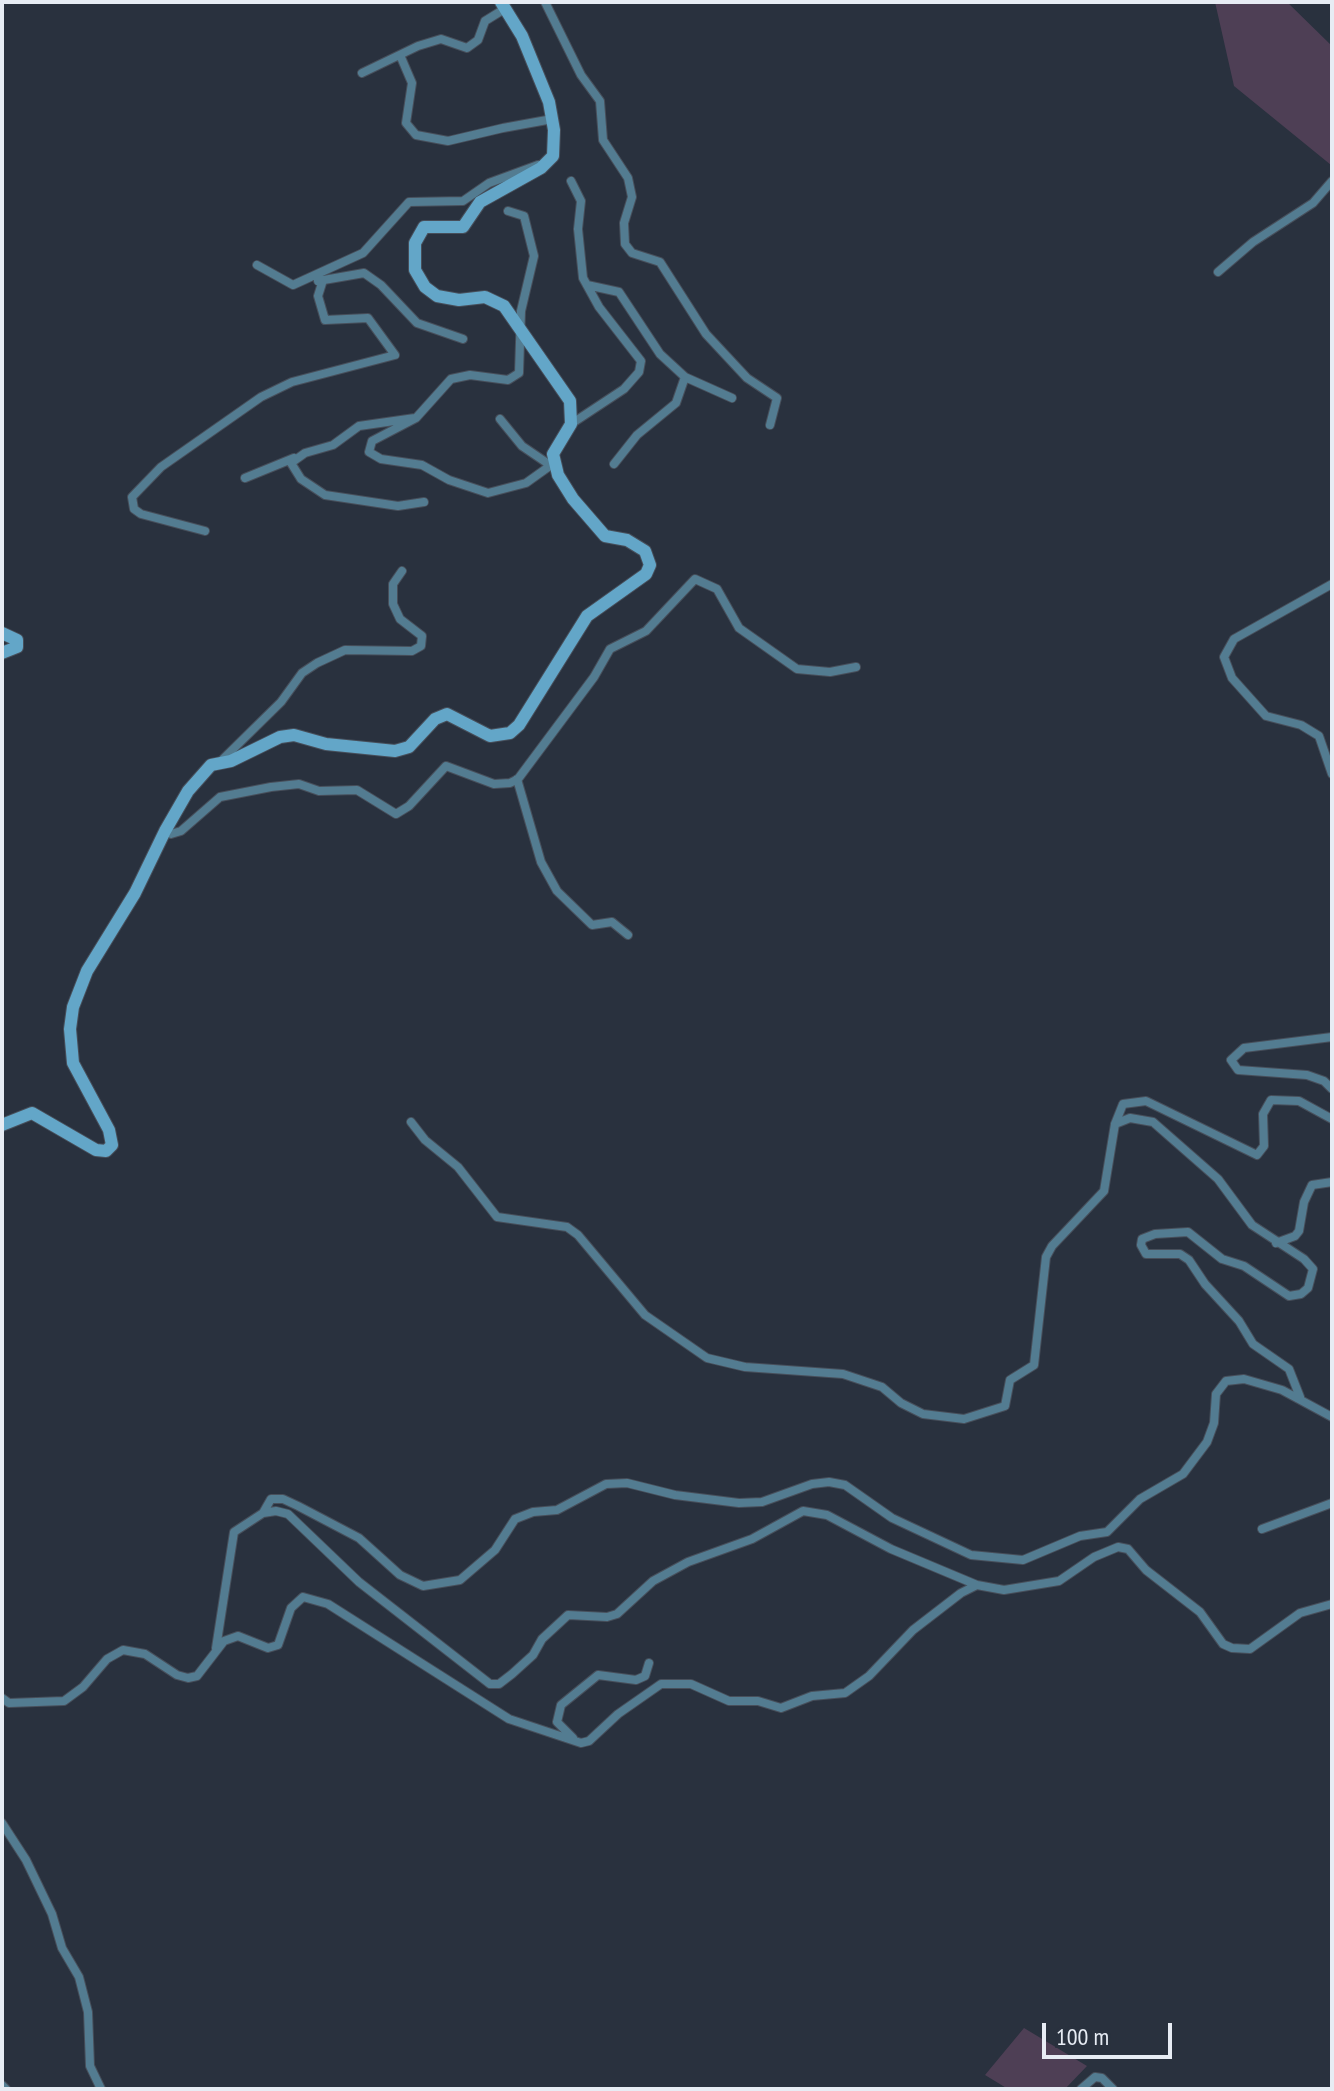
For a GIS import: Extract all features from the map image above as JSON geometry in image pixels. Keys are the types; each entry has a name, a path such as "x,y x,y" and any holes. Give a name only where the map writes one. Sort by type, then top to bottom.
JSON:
{"street":[{"path":"545,2 581,75 600,101 603,140 628,178 632,197 624,223 625,244 632,253 660,262 706,334 747,378 774,395 778,402 770,425"},
{"path":"362,73 441,39 467,48 478,40 485,21 504,5 529,50 553,122 555,145 550,161 488,196 463,227 424,227 415,243 415,270 425,287 448,299 485,297 496,300 570,401 571,424"},
{"path":"400,55 412,83 406,123 416,135 448,141 547,120 553,122"},
{"path":"257,265 293,285 370,248 409,202 463,201 499,179 550,161"},
{"path":"508,211 524,216 534,256 525,283 519,332 520,368 515,378 495,380 470,375 451,379 416,418 372,441 369,452 381,459 422,465 449,480 488,493 526,483 552,464 553,454 571,424 624,389 641,366 640,356 599,307 587,285 581,269 581,201 571,181"},
{"path":"1218,272 1253,242 1313,203 1332,181"},
{"path":"305,280 364,273 381,285 417,323 463,339"},
{"path":"205,531 141,514 134,509 132,497 161,467 261,397 292,382 395,355 368,318 325,320 322,317 318,296 323,280"},
{"path":"587,285 612,288 623,296 660,354 685,377 732,398"},
{"path":"614,464 637,435 676,403 685,377"},
{"path":"245,478 326,448 359,426 416,418"},
{"path":"211,765 231,761 280,737 294,735 326,744 395,751 409,747 435,719 447,714 490,736 510,733 519,725 587,616 646,574 650,565 645,551 627,540 605,536 573,499 552,464 522,446 500,419"},
{"path":"294,458 291,463 301,479 325,495 398,506 424,502"},
{"path":"2,1125 32,1113 96,1150 106,1151 112,1145 109,1130 73,1063 70,1029 73,1007 87,971 135,893 188,791 211,765 231,755 259,727 302,673 331,655 362,648 412,651 421,646 422,636 400,619 393,604 393,584 402,571"},
{"path":"165,831 171,834 181,831 220,797 271,787 299,784 329,792 357,790 396,814 409,806 446,766 494,784 510,783 517,779 594,677 610,649 646,631 691,580 710,583 739,628 797,669 830,672 856,667"},
{"path":"1332,584 1234,639 1224,657 1232,678 1266,716 1301,725 1319,736 1332,774"},
{"path":"2,633 17,640 17,647 2,653"},
{"path":"517,779 541,862 557,891 592,925 612,922 628,935"},
{"path":"1332,1037 1244,1048 1231,1060 1238,1070 1307,1075 1324,1081 1332,1089"},
{"path":"411,1122 425,1140 458,1167 497,1217 567,1227 578,1235 645,1315 707,1358 745,1367 843,1374 882,1387 901,1403 923,1414 964,1419 1005,1406 1010,1380 1034,1365 1046,1257 1052,1246 1104,1191 1115,1124 1123,1104 1146,1101 1257,1155 1264,1146 1263,1114 1271,1100 1299,1101 1332,1119"},
{"path":"1115,1124 1130,1118 1153,1122 1218,1179 1252,1225 1304,1259 1313,1269 1313,1279 1301,1294 1282,1294 1244,1266 1222,1259 1188,1232 1155,1234 1142,1239 1141,1245 1146,1254 1180,1254 1189,1260 1205,1284 1239,1321 1253,1344 1289,1369 1300,1397"},
{"path":"1276,1243 1295,1236 1299,1231 1312,1185 1332,1182"},
{"path":"2,1698 9,1703 64,1701 74,1695 107,1659 123,1650 145,1654 188,1678 197,1676 216,1648 230,1542 234,1532 263,1513 271,1499 283,1499 359,1538 400,1575 423,1586 460,1580 495,1550 515,1519 533,1512 557,1510 606,1484 627,1483 675,1495 739,1503 762,1502 812,1484 829,1482 845,1485 892,1518 971,1555 1023,1560 1080,1536 1107,1532 1140,1499 1183,1474 1207,1442 1214,1423 1216,1394 1226,1381 1244,1379 1300,1397 1332,1417"},
{"path":"1262,1529 1332,1503"},
{"path":"263,1513 288,1514 359,1582 490,1684 499,1684 512,1674 568,1615 607,1617 617,1614 653,1581 677,1568 752,1539 803,1511 827,1515 891,1549 977,1585 1004,1590 1059,1581 1101,1553 1123,1547 1170,1591 1204,1617 1223,1644 1243,1650 1300,1613 1332,1604"},
{"path":"216,1648 238,1636 268,1648 278,1645 296,1600 314,1598 509,1719 589,1741 618,1714 661,1684 691,1684 735,1702 758,1701 781,1708 812,1696 845,1693 869,1676 933,1613 977,1585"},
{"path":"573,1739 557,1722 561,1705 598,1675 636,1680 645,1676 649,1663"},
{"path":"2,1823 26,1860 52,1914 62,1948 79,1977 88,2012 90,2066 101,2089"},
{"path":"1081,2089 1095,2077 1102,2078 1113,2089"}],"shaded area":[{"path":"1215,2 1287,2 1332,46 1331,165 1234,86"},
{"path":"1024,2028 1087,2066 1065,2089 1008,2089 985,2075"}]}
